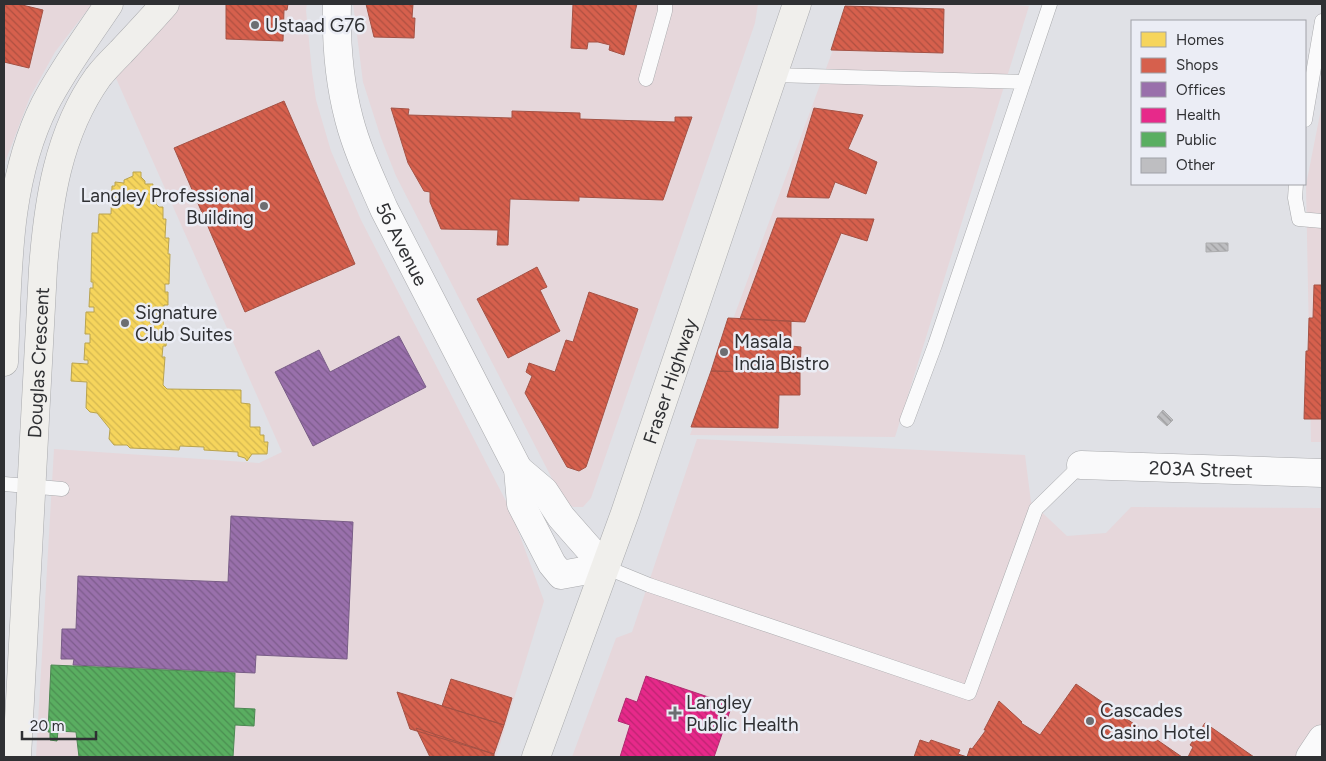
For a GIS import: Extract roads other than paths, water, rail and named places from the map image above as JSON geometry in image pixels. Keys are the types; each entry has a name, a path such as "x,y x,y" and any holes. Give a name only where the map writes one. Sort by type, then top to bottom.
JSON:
{"main road":[{"name":"Douglas Crescent","path":"4,362 10,239 15,193 25,156 45,105 60,78 109,4"},
{"name":"Douglas Crescent","path":"17,757 45,242 49,203 57,168 72,122 84,98 100,75 165,4"},
{"name":"Fraser Highway","path":"536,757 605,568 797,4"}],"street":[{"name":"56 Avenue","path":"337,4 338,56 345,101 349,120 365,165 384,209 518,469 521,504 552,564 561,575 605,568"},
{"name":"203A Street","path":"1081,465 1322,473"},
{"name":"56 Avenue","path":"518,469 544,491 561,517 605,568"},
{"path":"1310,757 1322,739"}],"lane":[{"path":"646,79 665,11 665,4"},
{"path":"907,420 938,336 1050,4"},
{"path":"1306,114 1322,21"},
{"path":"773,75 1024,82"},
{"path":"1296,185 1295,198 1299,218 1322,221"},
{"path":"605,568 641,582 969,693 1036,509 1081,465"},
{"path":"4,484 62,489"}],"place":[{"name":"Ustaad G76","path":"255,25"},
{"name":"Langley Professional Building","path":"264,206"},
{"name":"Signature Club Suites","path":"125,323"},
{"name":"Masala India Bistro","path":"724,352"},
{"name":"Langley Public Health","path":"675,713"},
{"name":"Cascades Casino Hotel","path":"1090,721"}]}
